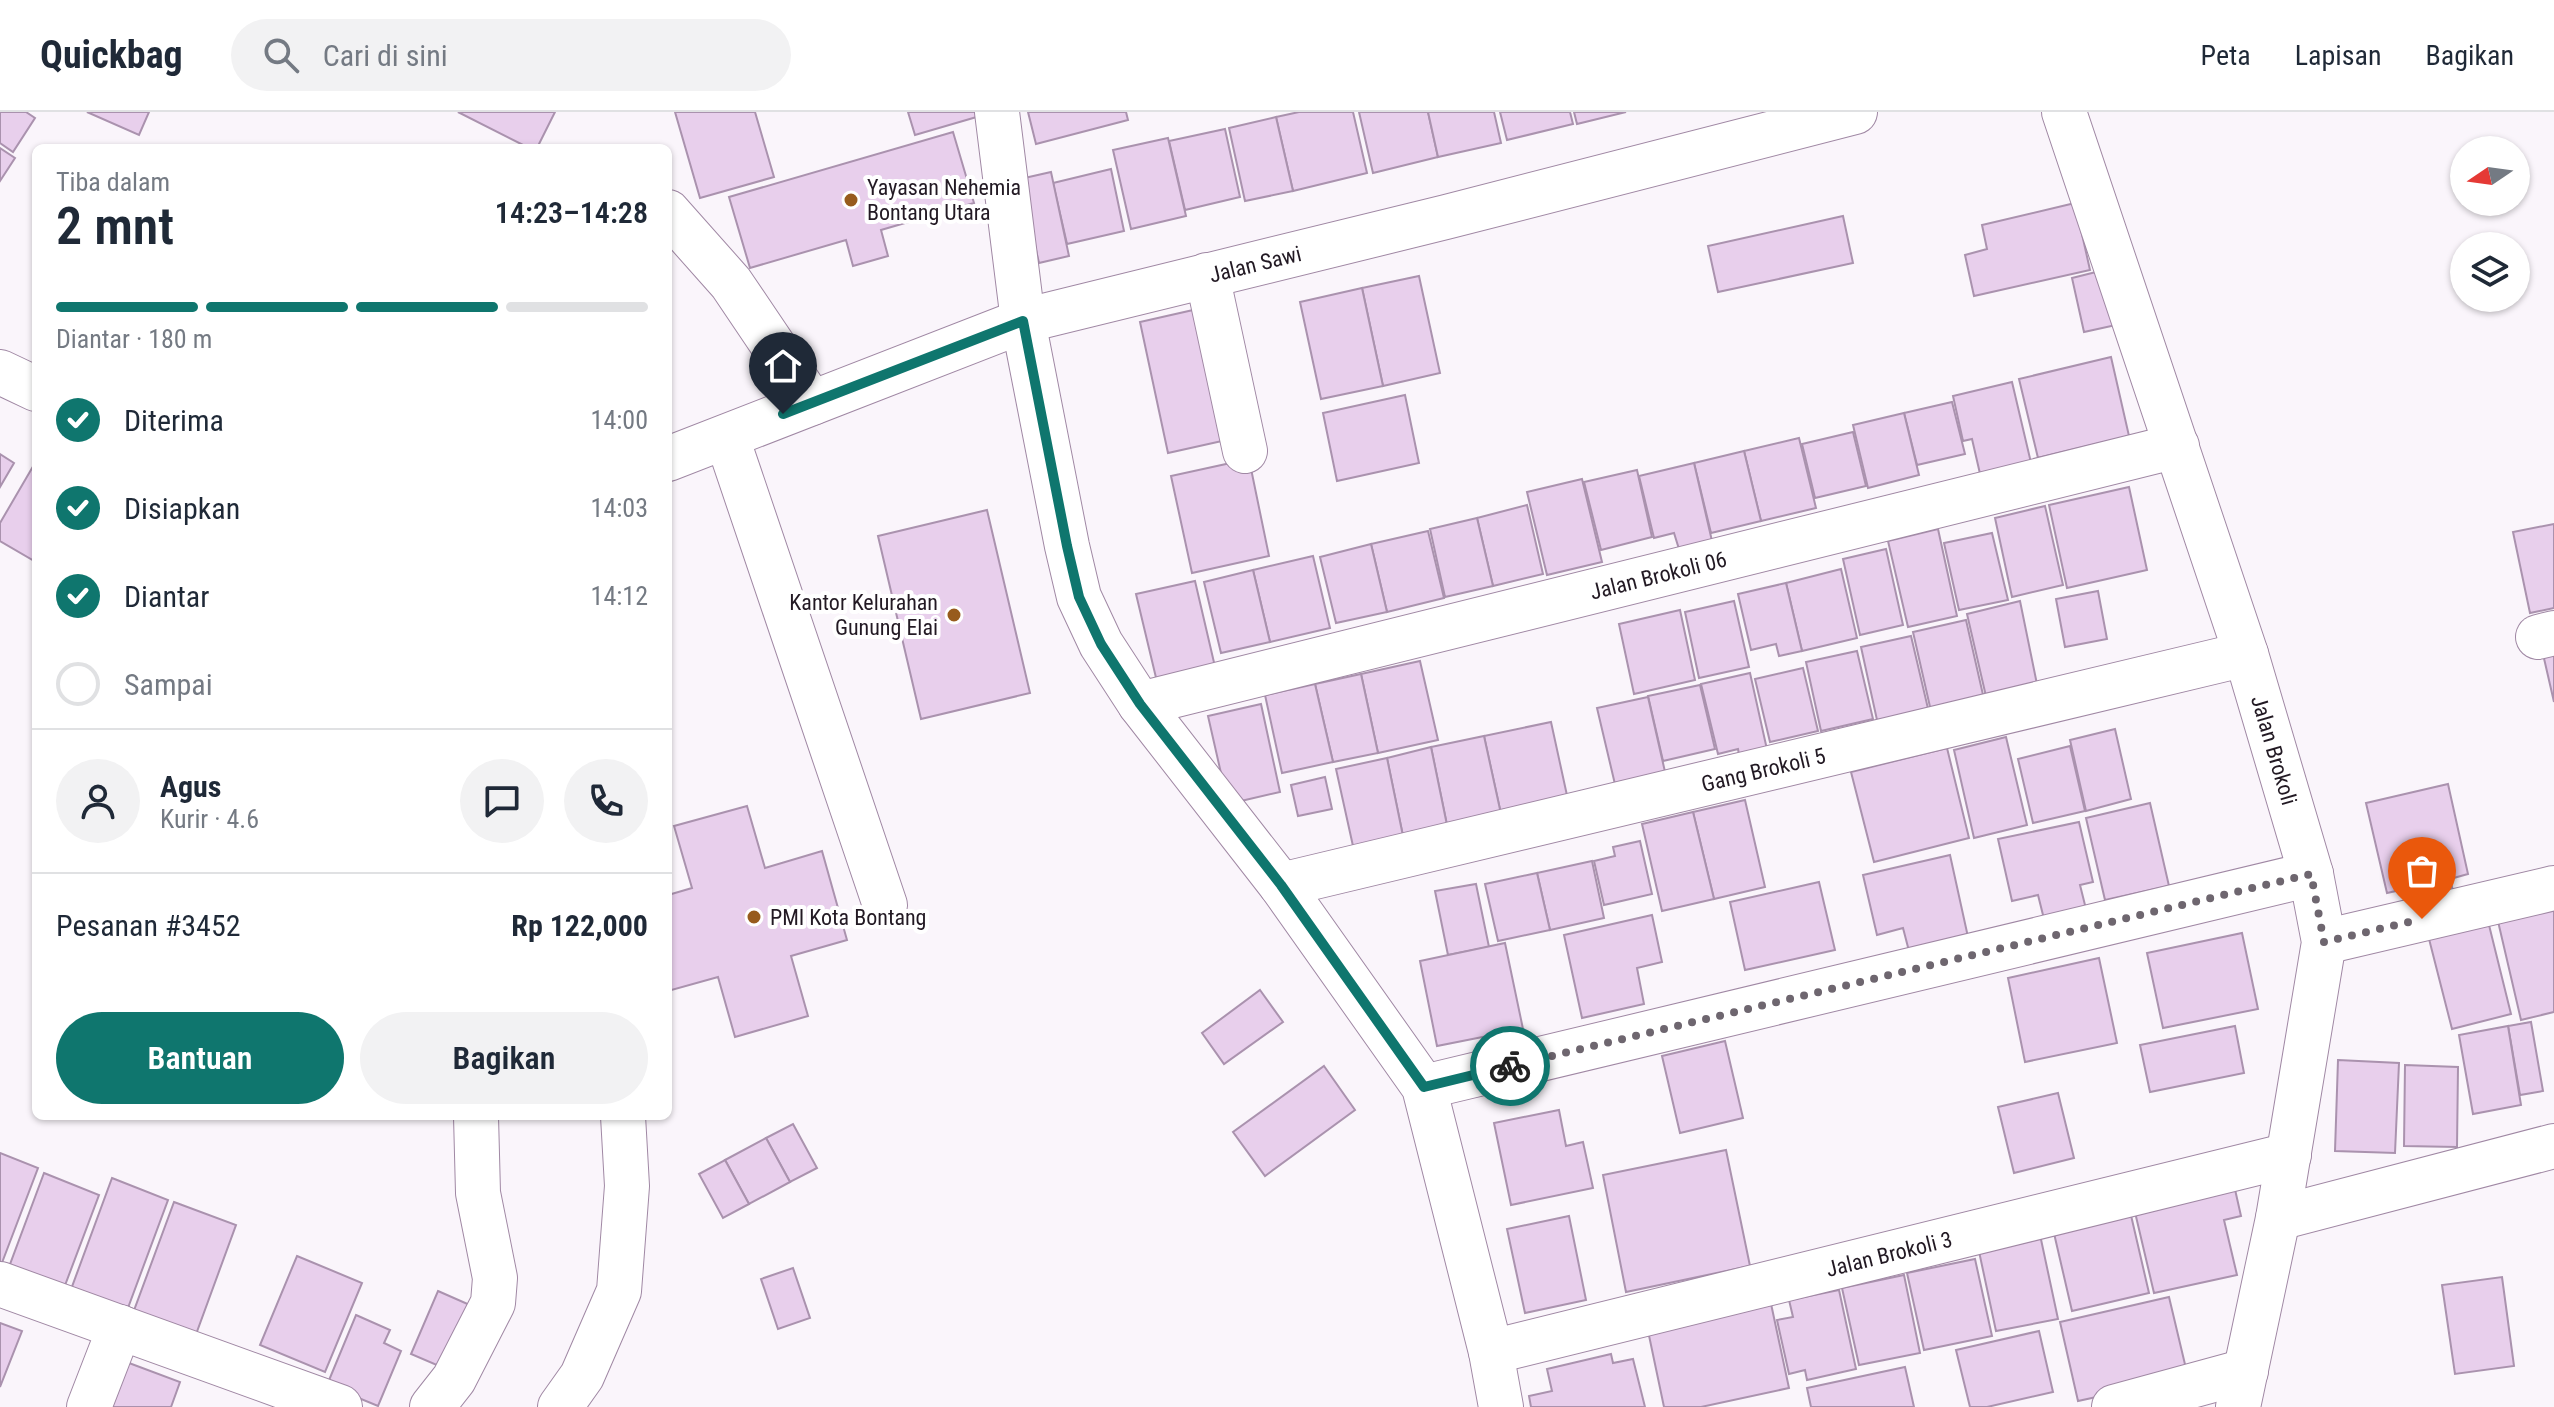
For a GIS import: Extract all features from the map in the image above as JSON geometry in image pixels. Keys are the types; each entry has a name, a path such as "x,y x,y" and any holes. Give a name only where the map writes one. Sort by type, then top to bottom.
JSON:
{"street":[{"path":"997,112 1023,321 1079,597 1101,644 1140,704 1281,885 1424,1087 1491,1352 1501,1407"},
{"name":"Jalan Sawi","path":"672,458 1023,321 1855,112"},
{"name":"Jalan Brokoli","path":"2064,112 2246,654 2311,874 2324,942 2278,1218 2242,1389"},
{"path":"672,217 731,283 812,403"},
{"path":"1207,275 1245,451"},
{"path":"0,372 32,387"},
{"path":"727,438 885,905"},
{"name":"Jalan Brokoli 06","path":"1140,704 2177,446"},
{"name":"Gang Brokoli 5","path":"1281,885 2246,654"},
{"path":"1424,1087 2311,874"},
{"path":"2324,942 2554,888"},
{"path":"432,1407 454,1379 493,1303 495,1278 478,1193 476,1120"},
{"path":"560,1407 582,1376 619,1291 627,1186 623,1120"},
{"path":"2278,1218 2554,1146"},
{"name":"Jalan Brokoli 3","path":"1491,1352 2289,1155"},
{"path":"0,1284 340,1407"},
{"path":"89,1407 120,1327"},
{"path":"2114,1407 2242,1389"}],"building":[{"path":"0,112 26,112 35,118 13,152 0,143"},
{"path":"87,112 149,112 139,135"},
{"path":"458,112 555,112 539,144 521,144"},
{"path":"675,112 755,112 774,177 700,198"},
{"path":"908,112 979,112 980,116 915,135"},
{"path":"1028,112 1126,112 1128,120 1036,144"},
{"path":"1299,112 1353,112 1367,173 1293,191 1276,117"},
{"path":"1359,112 1428,112 1438,157 1373,173"},
{"path":"1428,112 1494,112 1501,143 1438,157"},
{"path":"1500,112 1570,112 1573,124 1507,140"},
{"path":"1574,112 1626,112 1577,124"},
{"path":"1276,117 1293,191 1245,201 1229,128"},
{"path":"1225,129 1240,197 1185,210 1169,141"},
{"name":"Yayasan Nehemia Bontang Utara","path":"953,132 974,203 881,230 888,256 853,266 846,240 750,268 729,197"},
{"path":"1168,138 1186,216 1131,229 1113,150"},
{"path":"0,148 15,158 0,181"},
{"path":"1111,169 1124,231 1067,244 1053,183"},
{"path":"1051,172 1069,256 1039,263 1020,179"},
{"path":"2075,203 2090,270 1974,296 1965,255 1987,249 1982,225"},
{"path":"1843,216 1853,263 1718,292 1708,246"},
{"path":"2104,270 2116,325 2084,332 2072,278"},
{"path":"1419,276 1440,373 1383,386 1362,288"},
{"path":"1362,288 1383,386 1321,399 1300,302"},
{"path":"1202,308 1231,439 1168,453 1140,322"},
{"path":"2111,357 2129,436 2038,458 2019,379"},
{"path":"2012,382 2032,467 1981,478 1972,439 1963,441 1953,396"},
{"path":"1405,395 1419,463 1337,481 1323,413"},
{"path":"1952,402 1965,454 1917,465 1904,413"},
{"path":"1904,413 1919,475 1868,488 1853,425"},
{"path":"1853,432 1866,486 1815,498 1802,444"},
{"path":"1799,438 1816,508 1761,521 1744,451"},
{"path":"1744,451 1761,521 1711,533 1694,463"},
{"path":"0,454 14,463 0,487"},
{"path":"1249,459 1269,556 1192,573 1171,476"},
{"path":"1694,463 1712,541 1679,549 1674,533 1654,538 1639,476"},
{"path":"32,468 32,560 0,541 0,523"},
{"path":"1637,470 1652,537 1601,550 1584,482"},
{"path":"1582,479 1602,562 1547,575 1527,492"},
{"path":"2129,487 2147,570 2067,588 2049,505"},
{"path":"1527,505 1543,574 1493,586 1477,518"},
{"path":"2045,506 2063,585 2012,597 1995,518"},
{"name":"Kantor Kelurahan Gunung Elai","path":"987,510 1030,693 921,719 878,536"},
{"path":"1477,518 1493,586 1445,597 1430,529"},
{"path":"2554,524 2554,608 2530,613 2513,532"},
{"path":"1938,529 1957,616 1908,627 1888,541"},
{"path":"1428,531 1444,598 1387,612 1371,544"},
{"path":"1992,533 2008,600 1959,610 1944,543"},
{"path":"1371,544 1387,612 1336,623 1320,557"},
{"path":"1886,549 1903,625 1860,635 1843,559"},
{"path":"1313,556 1330,628 1270,642 1253,570"},
{"path":"1841,569 1857,638 1802,651 1786,583"},
{"path":"1253,570 1270,642 1221,653 1204,582"},
{"path":"1195,581 1216,671 1158,686 1136,594"},
{"path":"1786,583 1802,651 1779,656 1776,644 1751,650 1738,594"},
{"path":"2098,591 2107,639 2065,647 2056,599"},
{"path":"1734,601 1749,667 1699,678 1685,612"},
{"path":"2020,601 2039,694 1988,705 1967,614"},
{"path":"1680,610 1695,680 1634,694 1619,624"},
{"path":"1966,620 1986,708 1933,720 1913,632"},
{"path":"1911,636 1930,717 1877,720 1861,647"},
{"path":"1857,651 1873,719 1821,731 1806,662"},
{"path":"2554,652 2554,702 2543,654"},
{"path":"1420,661 1438,740 1378,753 1361,674"},
{"path":"1803,668 1818,731 1770,742 1755,679"},
{"path":"1750,673 1768,754 1740,760 1738,749 1718,754 1701,684"},
{"path":"1361,674 1378,753 1333,762 1315,684"},
{"path":"1315,684 1333,762 1282,773 1265,695"},
{"path":"1700,685 1715,749 1663,761 1648,696"},
{"path":"1648,697 1668,785 1618,797 1597,708"},
{"path":"1261,704 1280,792 1228,804 1208,716"},
{"path":"1551,722 1568,800 1501,814 1484,736"},
{"path":"2115,729 2131,799 2086,811 2070,740"},
{"path":"1484,736 1501,814 1447,825 1431,747"},
{"path":"2006,737 2027,825 1974,838 1954,750"},
{"path":"2070,746 2085,811 2033,823 2018,759"},
{"path":"1431,747 1447,825 1403,836 1387,758"},
{"path":"1947,748 1969,838 1874,862 1851,772"},
{"path":"1387,758 1403,836 1353,846 1336,769"},
{"path":"1325,777 1332,809 1298,816 1291,785"},
{"path":"2448,784 2468,874 2450,879 2453,891 2408,901 2405,889 2387,893 2366,803"},
{"path":"1745,800 1765,887 1714,899 1693,812"},
{"path":"2150,803 2169,886 2105,900 2086,818"},
{"name":"PMI Kota Bontang","path":"747,806 765,868 822,851 847,940 791,956 808,1016 735,1037 718,977 672,990 672,894 692,888 674,826"},
{"path":"1693,812 1714,899 1662,911 1642,824"},
{"path":"2079,822 2093,882 2080,885 2087,913 2045,923 2038,895 2012,901 1998,839"},
{"path":"1640,841 1652,894 1604,905 1594,861 1615,856 1613,847"},
{"path":"1950,855 1968,937 1909,951 1903,928 1877,935 1863,875"},
{"path":"1592,861 1604,918 1550,930 1537,873"},
{"path":"1537,873 1550,930 1498,941 1485,884"},
{"path":"1819,882 1835,950 1745,970 1730,902"},
{"path":"1476,884 1489,947 1448,955 1435,891"},
{"path":"2554,904 2554,1012 2521,1020 2497,917"},
{"path":"1652,915 1662,962 1637,968 1644,1004 1582,1018 1564,935"},
{"path":"2488,921 2511,1014 2452,1029 2428,935"},
{"path":"2242,933 2258,1009 2163,1028 2147,953"},
{"path":"1505,943 1523,1029 1437,1046 1420,961"},
{"path":"2099,958 2117,1043 2025,1062 2008,978"},
{"path":"1260,990 1283,1022 1224,1064 1202,1033"},
{"path":"2531,1022 2543,1091 2520,1095 2508,1026"},
{"path":"2235,1026 2244,1073 2150,1092 2140,1045"},
{"path":"2508,1026 2521,1105 2473,1114 2459,1035"},
{"path":"1725,1041 1743,1118 1680,1133 1662,1056"},
{"path":"2338,1060 2399,1063 2395,1153 2335,1151"},
{"path":"2405,1065 2458,1067 2457,1147 2404,1146"},
{"path":"1324,1066 1355,1110 1265,1176 1233,1132"},
{"path":"2058,1093 2074,1158 2014,1173 1998,1107"},
{"path":"1559,1110 1566,1146 1583,1142 1593,1188 1511,1205 1494,1123"},
{"path":"793,1124 817,1168 790,1182 766,1138"},
{"path":"766,1138 790,1182 749,1204 725,1160"},
{"path":"1726,1150 1750,1266 1626,1292 1603,1175"},
{"path":"0,1153 38,1168 0,1268"},
{"path":"725,1160 749,1204 723,1218 699,1174"},
{"path":"44,1173 99,1195 64,1288 9,1267"},
{"path":"112,1178 168,1200 122,1324 66,1303"},
{"path":"2234,1185 2241,1216 2224,1220 2237,1275 2154,1293 2134,1208"},
{"path":"174,1202 236,1225 191,1348 129,1324"},
{"path":"2130,1211 2149,1293 2072,1311 2053,1229"},
{"path":"1569,1216 1586,1300 1525,1313 1507,1229"},
{"path":"2039,1230 2058,1319 1996,1331 1977,1242"},
{"path":"297,1256 362,1283 325,1372 260,1345"},
{"path":"1975,1259 1992,1336 1924,1350 1907,1273"},
{"path":"793,1268 810,1318 778,1329 761,1279"},
{"path":"1904,1275 1920,1353 1859,1365 1842,1288"},
{"path":"2502,1277 2514,1366 2455,1374 2442,1285"},
{"path":"1839,1290 1856,1369 1807,1380 1805,1370 1789,1374 1777,1320 1793,1317 1789,1300"},
{"path":"438,1291 479,1309 453,1372 411,1354"},
{"path":"2169,1297 2188,1377 2078,1401 2060,1322"},
{"path":"1770,1299 1789,1388 1701,1407 1664,1407 1647,1326"},
{"path":"356,1315 390,1330 384,1343 401,1351 378,1406 327,1385"},
{"path":"0,1323 22,1331 0,1387"},
{"path":"2039,1331 2053,1392 1987,1407 1970,1407 1956,1350"},
{"path":"1611,1354 1613,1363 1633,1359 1645,1407 1531,1407 1529,1396 1552,1391 1547,1369"},
{"path":"121,1360 180,1382 171,1407 104,1407"},
{"path":"1905,1367 1914,1407 1811,1407 1807,1388"}],"way so far":[{"path":"1510,1066 2311,874 2324,942 2422,919"}],"place":[{"name":"Yayasan Nehemia Bontang Utara","path":"851,200"},
{"name":"Kantor Kelurahan Gunung Elai","path":"954,615"},
{"name":"PMI Kota Bontang","path":"754,917"}],"route":[{"path":"783,414 1023,321 1079,597 1101,644 1140,704 1281,885 1424,1087 1510,1066"}]}
